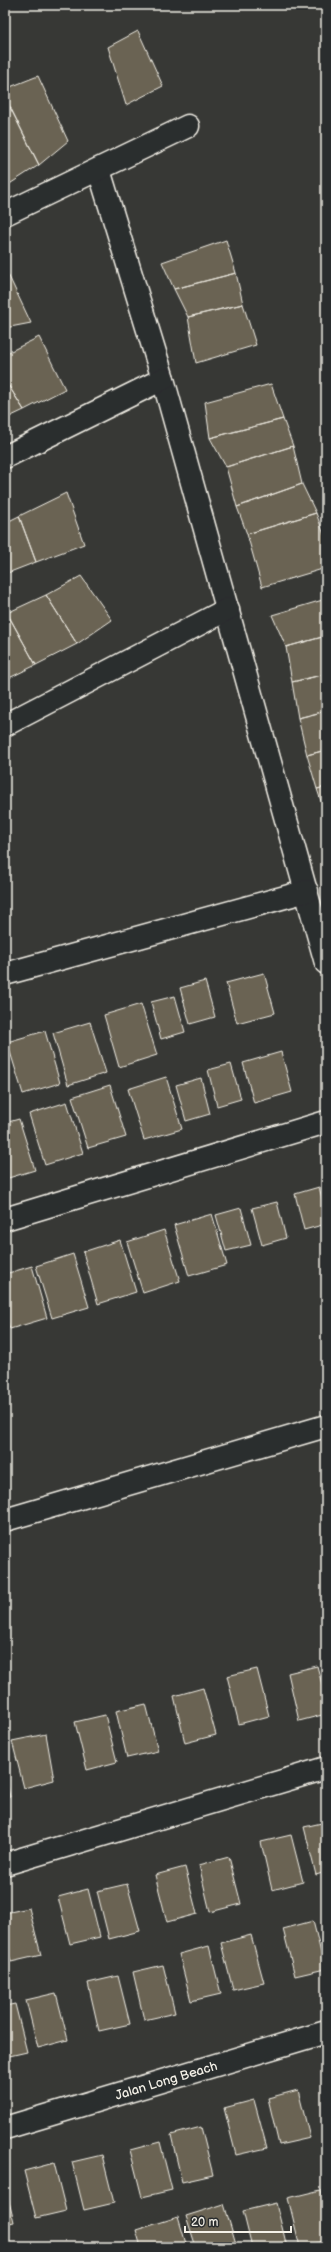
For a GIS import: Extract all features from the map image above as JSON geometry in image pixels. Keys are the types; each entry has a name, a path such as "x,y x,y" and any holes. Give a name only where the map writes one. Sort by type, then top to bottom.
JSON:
{"street":[{"path":"5,214 100,170 188,126"},
{"path":"100,170 163,379 326,963"},
{"path":"5,457 163,379"},
{"path":"5,725 228,609"},
{"path":"5,974 307,891"},
{"path":"5,1219 326,1122"},
{"path":"5,1520 326,1426"},
{"path":"5,1864 326,1768"},
{"name":"Jalan Long Beach","path":"5,2128 326,2032"}],"building":[{"path":"138,31 163,86 126,105 108,47"},
{"path":"38,76 68,141 39,165 5,97 5,89"},
{"path":"5,97 39,165 8,185 5,178"},
{"path":"226,240 236,273 174,289 162,262"},
{"path":"5,268 31,323 5,328"},
{"path":"236,273 243,304 188,317 174,289"},
{"path":"243,304 256,345 196,363 188,317"},
{"path":"39,337 65,389 24,410 5,380 5,354"},
{"path":"5,380 24,410 5,419"},
{"path":"271,384 283,419 210,438 205,402"},
{"path":"283,419 293,446 226,467 210,438"},
{"path":"293,446 302,484 237,507 226,467"},
{"path":"302,484 316,513 247,534 237,507"},
{"path":"66,493 84,544 36,562 19,516"},
{"path":"316,513 326,540 326,568 262,587 247,534"},
{"path":"19,516 36,562 5,574 5,523"},
{"path":"81,576 112,620 77,644 46,595"},
{"path":"46,595 77,644 36,665 7,613"},
{"path":"326,599 326,636 286,647 272,615"},
{"path":"7,613 36,665 5,680 5,614"},
{"path":"326,636 326,674 292,682 286,647"},
{"path":"326,674 326,711 298,718 292,682"},
{"path":"326,711 326,750 307,755 298,718"},
{"path":"326,750 326,787 317,789 307,755"},
{"path":"326,787 326,816 317,789"},
{"path":"264,973 275,1013 237,1023 226,983"},
{"path":"205,981 215,1017 190,1024 180,988"},
{"path":"175,996 185,1032 161,1039 151,1002"},
{"path":"141,1004 157,1055 119,1067 104,1015"},
{"path":"90,1022 106,1073 68,1085 53,1033"},
{"path":"45,1031 60,1083 23,1094 7,1042"},
{"path":"281,1052 292,1092 254,1103 243,1063"},
{"path":"231,1064 241,1099 217,1106 208,1070"},
{"path":"166,1077 182,1129 144,1140 128,1089"},
{"path":"201,1078 210,1114 186,1121 176,1085"},
{"path":"110,1085 126,1137 88,1148 72,1097"},
{"path":"67,1102 83,1153 45,1165 29,1114"},
{"path":"19,1119 35,1170 5,1179 5,1123"},
{"path":"319,1187 326,1213 326,1224 304,1230 295,1194"},
{"path":"277,1202 286,1238 262,1245 252,1208"},
{"path":"241,1208 251,1245 226,1251 216,1215"},
{"path":"212,1214 227,1265 189,1276 174,1225"},
{"path":"164,1230 180,1281 143,1293 127,1242"},
{"path":"120,1240 136,1292 98,1304 83,1252"},
{"path":"73,1254 89,1307 52,1318 36,1266"},
{"path":"32,1266 47,1318 10,1329 5,1315 5,1274"},
{"path":"317,1666 326,1699 326,1714 299,1721 288,1673"},
{"path":"257,1669 269,1716 239,1724 227,1676"},
{"path":"203,1688 216,1735 185,1743 174,1696"},
{"path":"146,1704 158,1751 127,1758 116,1711"},
{"path":"105,1715 117,1762 87,1770 75,1722"},
{"path":"46,1734 54,1780 24,1788 12,1741"},
{"path":"5,1776 10,1797 5,1798"},
{"path":"326,1822 326,1872 316,1875 304,1827"},
{"path":"291,1835 303,1882 272,1890 261,1842"},
{"path":"229,1857 241,1904 210,1912 199,1865"},
{"path":"185,1867 197,1914 167,1922 155,1875"},
{"path":"127,1884 140,1931 109,1939 97,1891"},
{"path":"88,1889 100,1937 70,1944 58,1897"},
{"path":"29,1908 41,1955 11,1962 5,1939 5,1913"},
{"path":"313,1921 325,1969 295,1976 283,1929"},
{"path":"251,1935 264,1983 233,1990 221,1943"},
{"path":"209,1946 221,1994 191,2001 179,1954"},
{"path":"163,1965 175,2013 144,2020 133,1972"},
{"path":"118,1976 130,2024 99,2031 88,1983"},
{"path":"56,1993 68,2040 38,2048 26,2000"},
{"path":"15,2004 27,2052 5,2057 5,2006"},
{"path":"298,2090 310,2138 279,2145 268,2098"},
{"path":"254,2100 267,2148 236,2155 224,2108"},
{"path":"201,2127 213,2175 182,2182 171,2135"},
{"path":"160,2142 172,2190 142,2197 130,2150"},
{"path":"102,2155 114,2203 84,2210 72,2162"},
{"path":"54,2163 66,2211 36,2218 24,2171"},
{"path":"5,2185 14,2222 5,2224"},
{"path":"321,2190 326,2211 326,2241 300,2247 288,2198"},
{"path":"276,2203 287,2247 252,2247 243,2211"},
{"path":"224,2204 237,2247 196,2247 186,2216"},
{"path":"178,2217 187,2247 141,2247 136,2230"}]}
